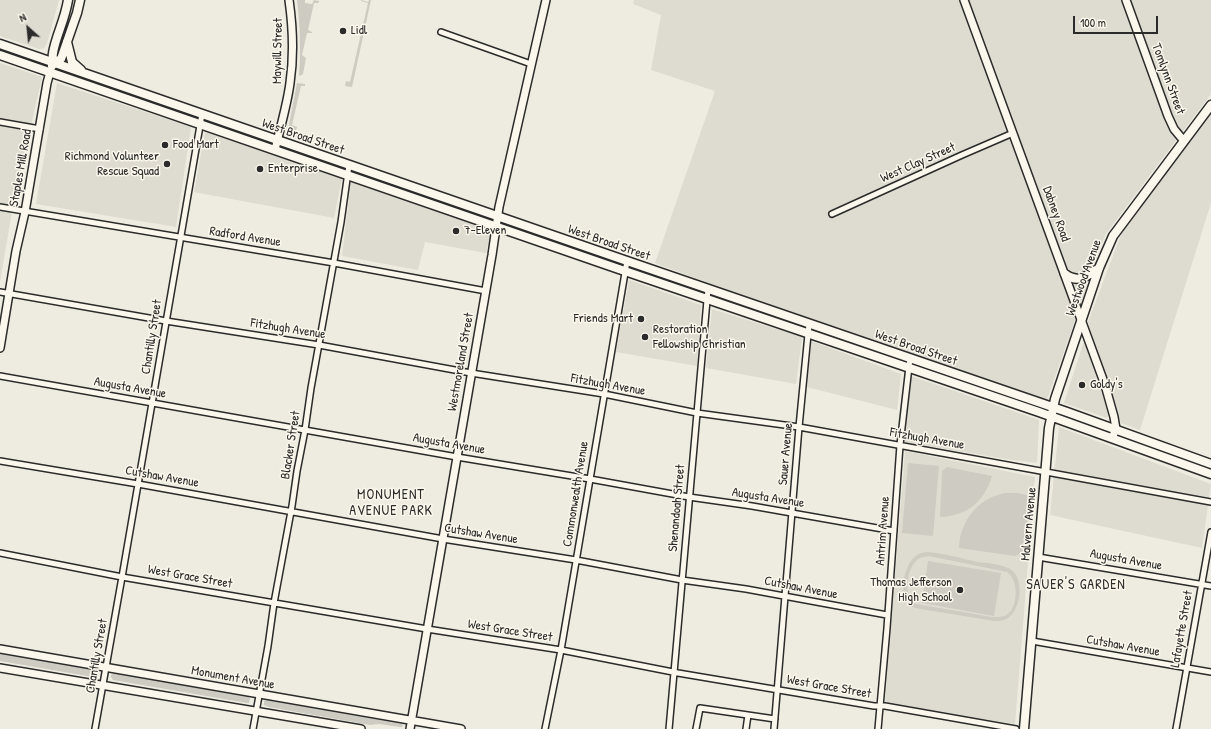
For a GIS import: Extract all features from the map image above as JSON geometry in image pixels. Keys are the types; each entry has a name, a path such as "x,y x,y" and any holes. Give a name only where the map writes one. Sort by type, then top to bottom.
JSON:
{"main road":[{"name":"Staples Mill Road","path":"50,72 53,63 52,55 68,0"},
{"name":"Staples Mill Road","path":"53,63 61,59 80,0"},
{"path":"67,42 72,62 84,74"},
{"name":"West Broad Street","path":"0,44 498,217 1053,407 1211,464"},
{"name":"West Broad Street","path":"0,55 625,271 1051,416 1211,474"},
{"name":"Westwood Avenue","path":"1051,416 1106,248 1116,230 1211,106"},
{"path":"1065,274 1070,278 1080,279 1099,268"},
{"name":"Malvern Avenue","path":"1024,729 1051,416"}],"street":[{"name":"Maywill Street","path":"275,150 288,95 292,62 292,31 289,0"},
{"name":"Westmoreland Street","path":"410,729 496,226 546,0"},
{"name":"Dabney Road","path":"964,0 1014,133 1105,385 1116,430"},
{"name":"Tomlynn Street","path":"1126,0 1168,116 1174,129 1184,141"},
{"path":"441,32 531,64"},
{"name":"Staples Mill Road","path":"0,348 16,251 25,212 50,72"},
{"name":"Chantilly Street","path":"95,729 202,114"},
{"path":"0,122 40,129"},
{"name":"West Clay Street","path":"832,214 1014,133"},
{"name":"Blacker Street","path":"253,729 334,263 349,165"},
{"name":"Radford Avenue","path":"0,207 334,263 486,291"},
{"name":"Commonwealth Avenue","path":"545,729 561,650 627,261"},
{"name":"Shenandoah Street","path":"669,729 708,289"},
{"name":"Fitzhugh Avenue","path":"0,292 166,321 319,345 472,373 604,394 697,413 799,427 1211,502"},
{"name":"Sauer Avenue","path":"774,729 809,324"},
{"name":"Antrim Avenue","path":"878,729 900,445 910,358"},
{"name":"Augusta Avenue","path":"0,376 457,457 894,531"},
{"path":"1112,438 1116,430"},
{"name":"Cutshaw Avenue","path":"0,461 138,484 443,539 576,560 682,580 746,589 887,615"},
{"name":"Lafayette Street","path":"1176,729 1211,532"},
{"name":"West Grace Street","path":"0,553 122,577 427,629 561,650 674,672 1016,729"},
{"name":"Augusta Avenue","path":"1038,557 1211,586"},
{"name":"Cutshaw Avenue","path":"1032,641 1211,672"},
{"name":"Monument Avenue","path":"0,649 462,729"},
{"path":"0,668 361,729"},
{"path":"696,729 700,708 775,719"},
{"path":"746,729 748,715"}],"shaded area":[{"path":"0,0 59,0 47,43 44,48 39,49 0,36"},
{"path":"297,0 305,0 305,3 312,4 314,0 319,1 318,3 314,3 308,30 312,33 307,33 302,55 306,58 303,74 300,76 300,38"},
{"path":"361,0 368,2 371,0 352,87 345,86 346,81 350,82 368,3"},
{"path":"634,0 1211,0 1211,94 1105,235 1044,408 655,263 715,91 651,70 661,15 633,4"},
{"path":"0,63 42,77 14,200 0,282"},
{"path":"57,83 191,127 176,227 36,204"},
{"path":"297,83 305,84 305,86 301,86 292,125 297,127 295,134 304,137 303,140 287,135"},
{"path":"1211,115 1211,203 1140,430 1121,423 1088,322 1119,240 1127,224"},
{"path":"205,132 342,178 334,218 194,192"},
{"path":"351,182 492,229 486,253 425,242 418,270 342,256"},
{"path":"629,280 701,305 697,366 616,352"},
{"path":"712,309 802,337 796,384 706,368"},
{"path":"811,341 901,374 897,410 807,387"},
{"path":"1084,341 1109,414 1107,418 1064,403"},
{"path":"911,376 1039,420 1037,463 905,442"},
{"path":"1059,427 1211,484 1202,548 1050,515"},
{"name":"Thomas Jefferson High School","path":"905,451 1035,477 1015,724 885,703"},
{"path":"908,463 939,466 933,536 902,533"},
{"path":"947,467 992,476 984,493 973,506 958,514 940,517 942,471"},
{"path":"1005,493 1018,493 1030,496 1023,551 1015,556 959,548 963,529 972,512 987,500"},
{"path":"926,552 939,553 977,562 989,563 1010,569 1015,573 1018,579 1020,594 1016,608 1012,614 1005,620 994,621 921,609 909,605 904,594 903,586 906,571 912,559 918,554","holes":["929,556 1007,572 1014,581 1016,594 1015,601 1010,612 1005,616 992,617 916,604 911,600 908,594 908,579 917,560 922,557"]},
{"path":"928,561 1001,573 994,616 922,603"},
{"path":"0,653 95,670 97,674 93,677 0,661"},
{"path":"114,673 248,697 250,698 249,703 113,680 111,675"},
{"path":"267,700 402,724 403,726 379,724 370,725 269,707 264,705 264,701"}],"place":[{"name":"Lidl","path":"343,31"},
{"name":"Food Mart","path":"165,145"},
{"name":"Richmond Volunteer Rescue Squad","path":"167,164"},
{"name":"Enterprise","path":"260,169"},
{"name":"7-Eleven","path":"456,231"},
{"name":"Friends Mart","path":"641,319"},
{"name":"Restoration Fellowship Christian","path":"645,337"},
{"name":"Goldy's","path":"1082,385"},
{"name":"Thomas Jefferson High School","path":"960,590"}],"district":[{"name":"MONUMENT AVENUE PARK","path":"391,504"},
{"name":"SAUER'S GARDEN","path":"1076,585"}]}
